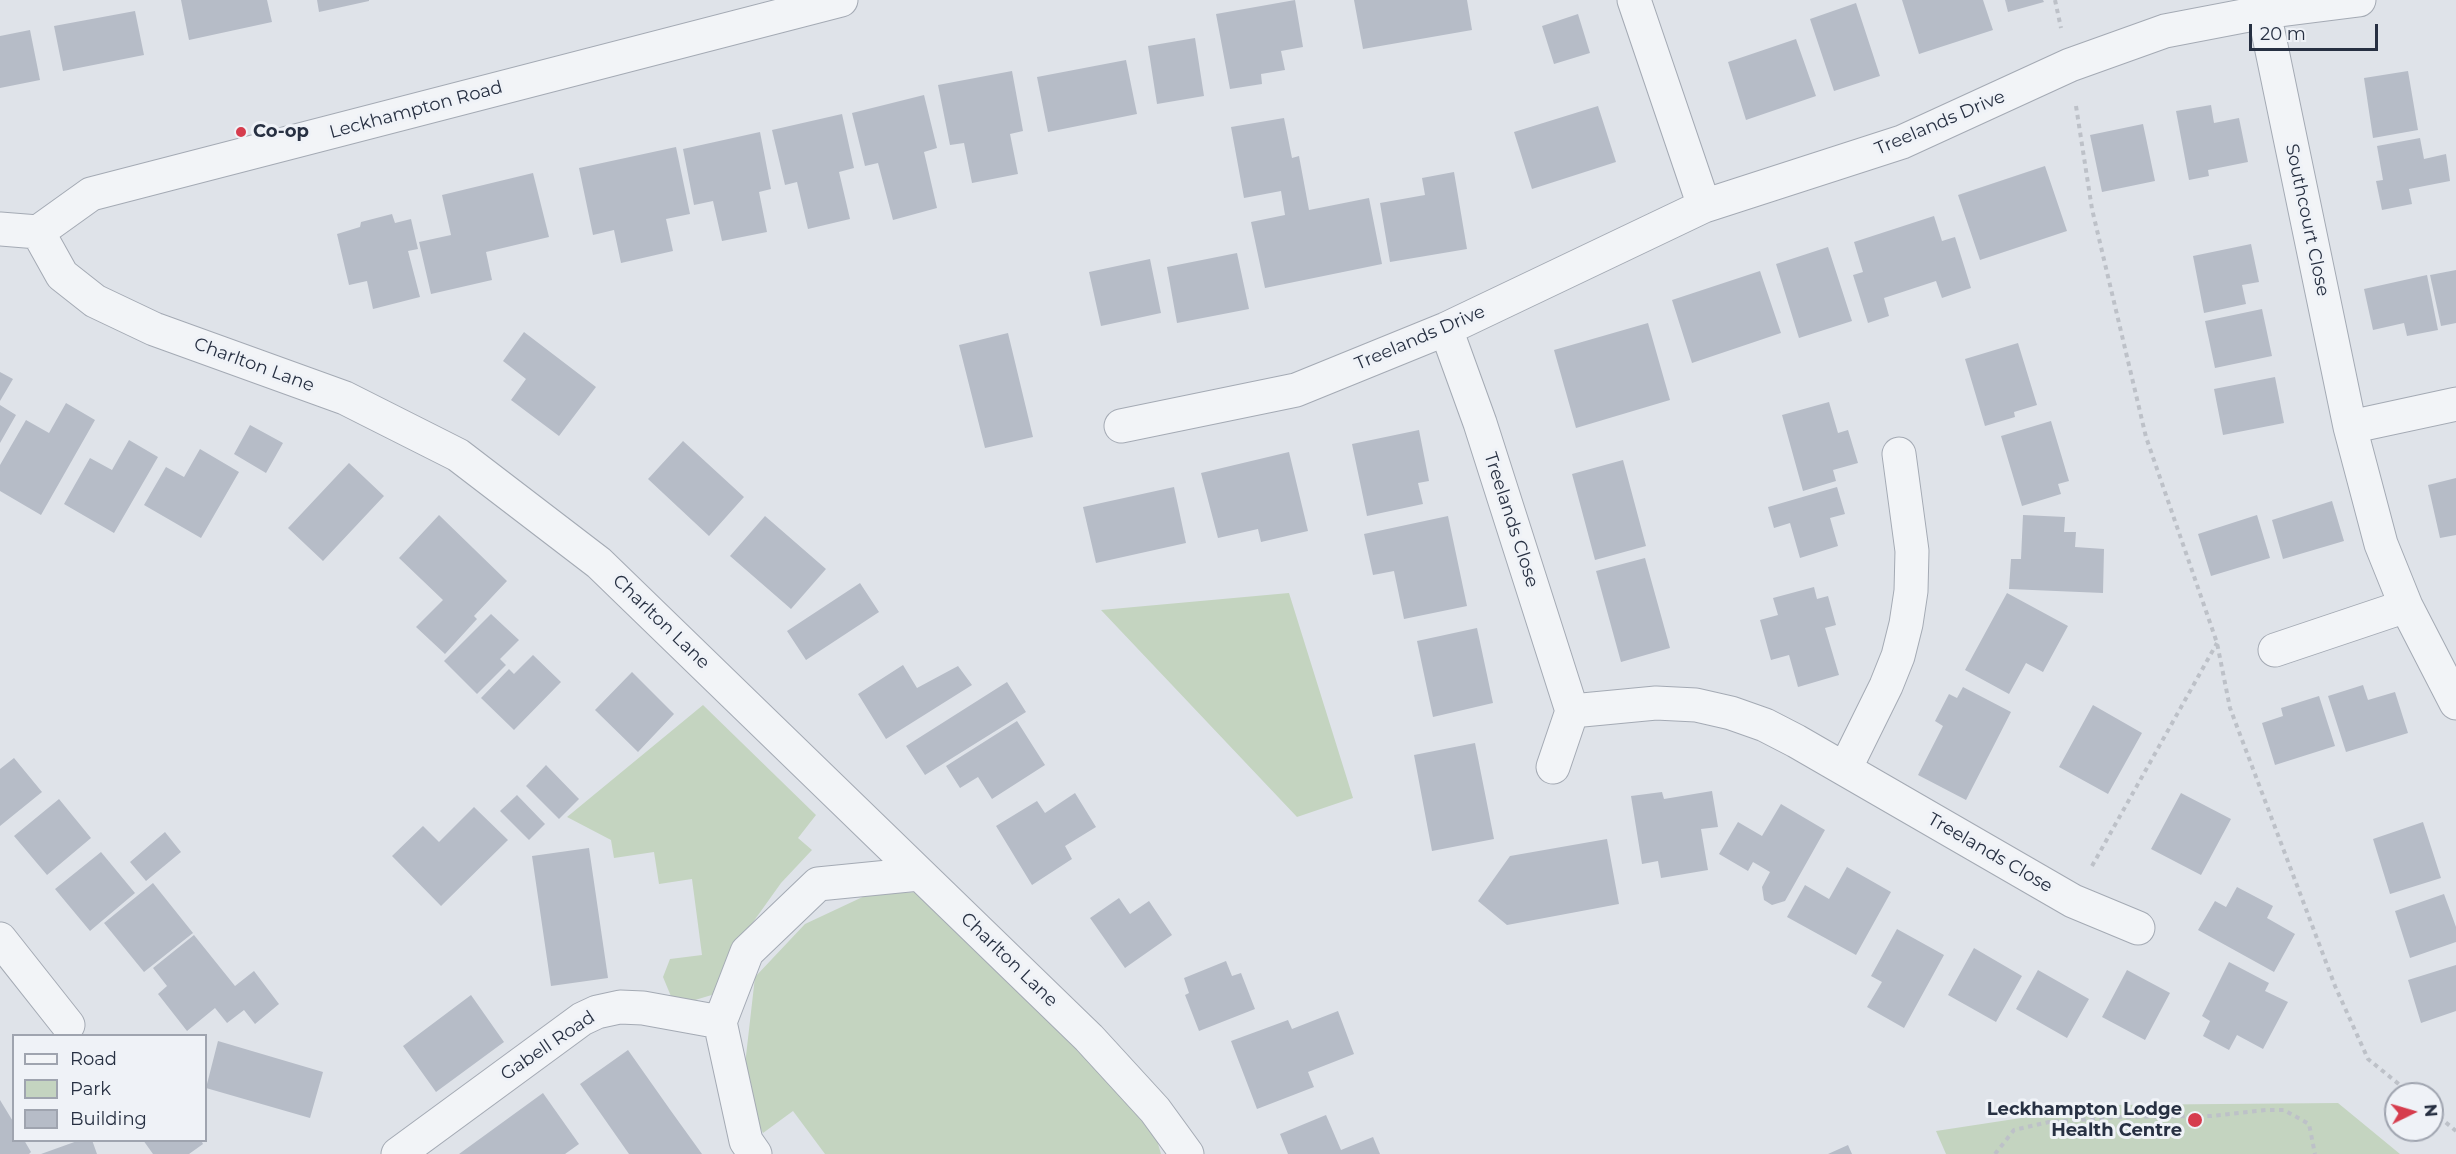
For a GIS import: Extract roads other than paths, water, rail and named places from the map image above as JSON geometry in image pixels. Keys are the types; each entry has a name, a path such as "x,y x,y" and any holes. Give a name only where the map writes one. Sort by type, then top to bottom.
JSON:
{"street":[{"name":"Leckhampton Road","path":"38,232 91,194 841,0"},
{"path":"1634,0 1704,206"},
{"name":"Treelands Drive","path":"1121,426 1296,390 1446,329 1704,206 1902,142 2070,65 2164,31 2264,12 2359,0"},
{"name":"Southcourt Close","path":"2264,12 2350,427 2381,544 2406,606 2456,703"},
{"path":"0,229 38,232"},
{"name":"Charlton Lane","path":"38,232 62,275 95,301 154,329 345,398 458,455 599,563 1089,1038 1155,1110 1187,1154"},
{"name":"Treelands Close","path":"1446,329 1480,423 1572,711 1656,703 1696,705 1765,725 2073,901 2138,928"},
{"path":"2350,427 2456,404"},
{"path":"1845,769 1886,687 1898,656 1906,624 1911,591 1911,551 1899,454"},
{"path":"2276,650 2406,606"},
{"path":"1553,767 1572,711"},
{"path":"756,1154 746,1141 720,1022 747,952 819,884 919,874"},
{"path":"0,939 68,1025"},
{"name":"Gabell Road","path":"399,1154 582,1019 597,1012 620,1007 643,1008 720,1022"}],"place":[{"name":"Co-op","path":"241,132"},
{"name":"Leckhampton Lodge Health Centre","path":"2195,1120"}]}
